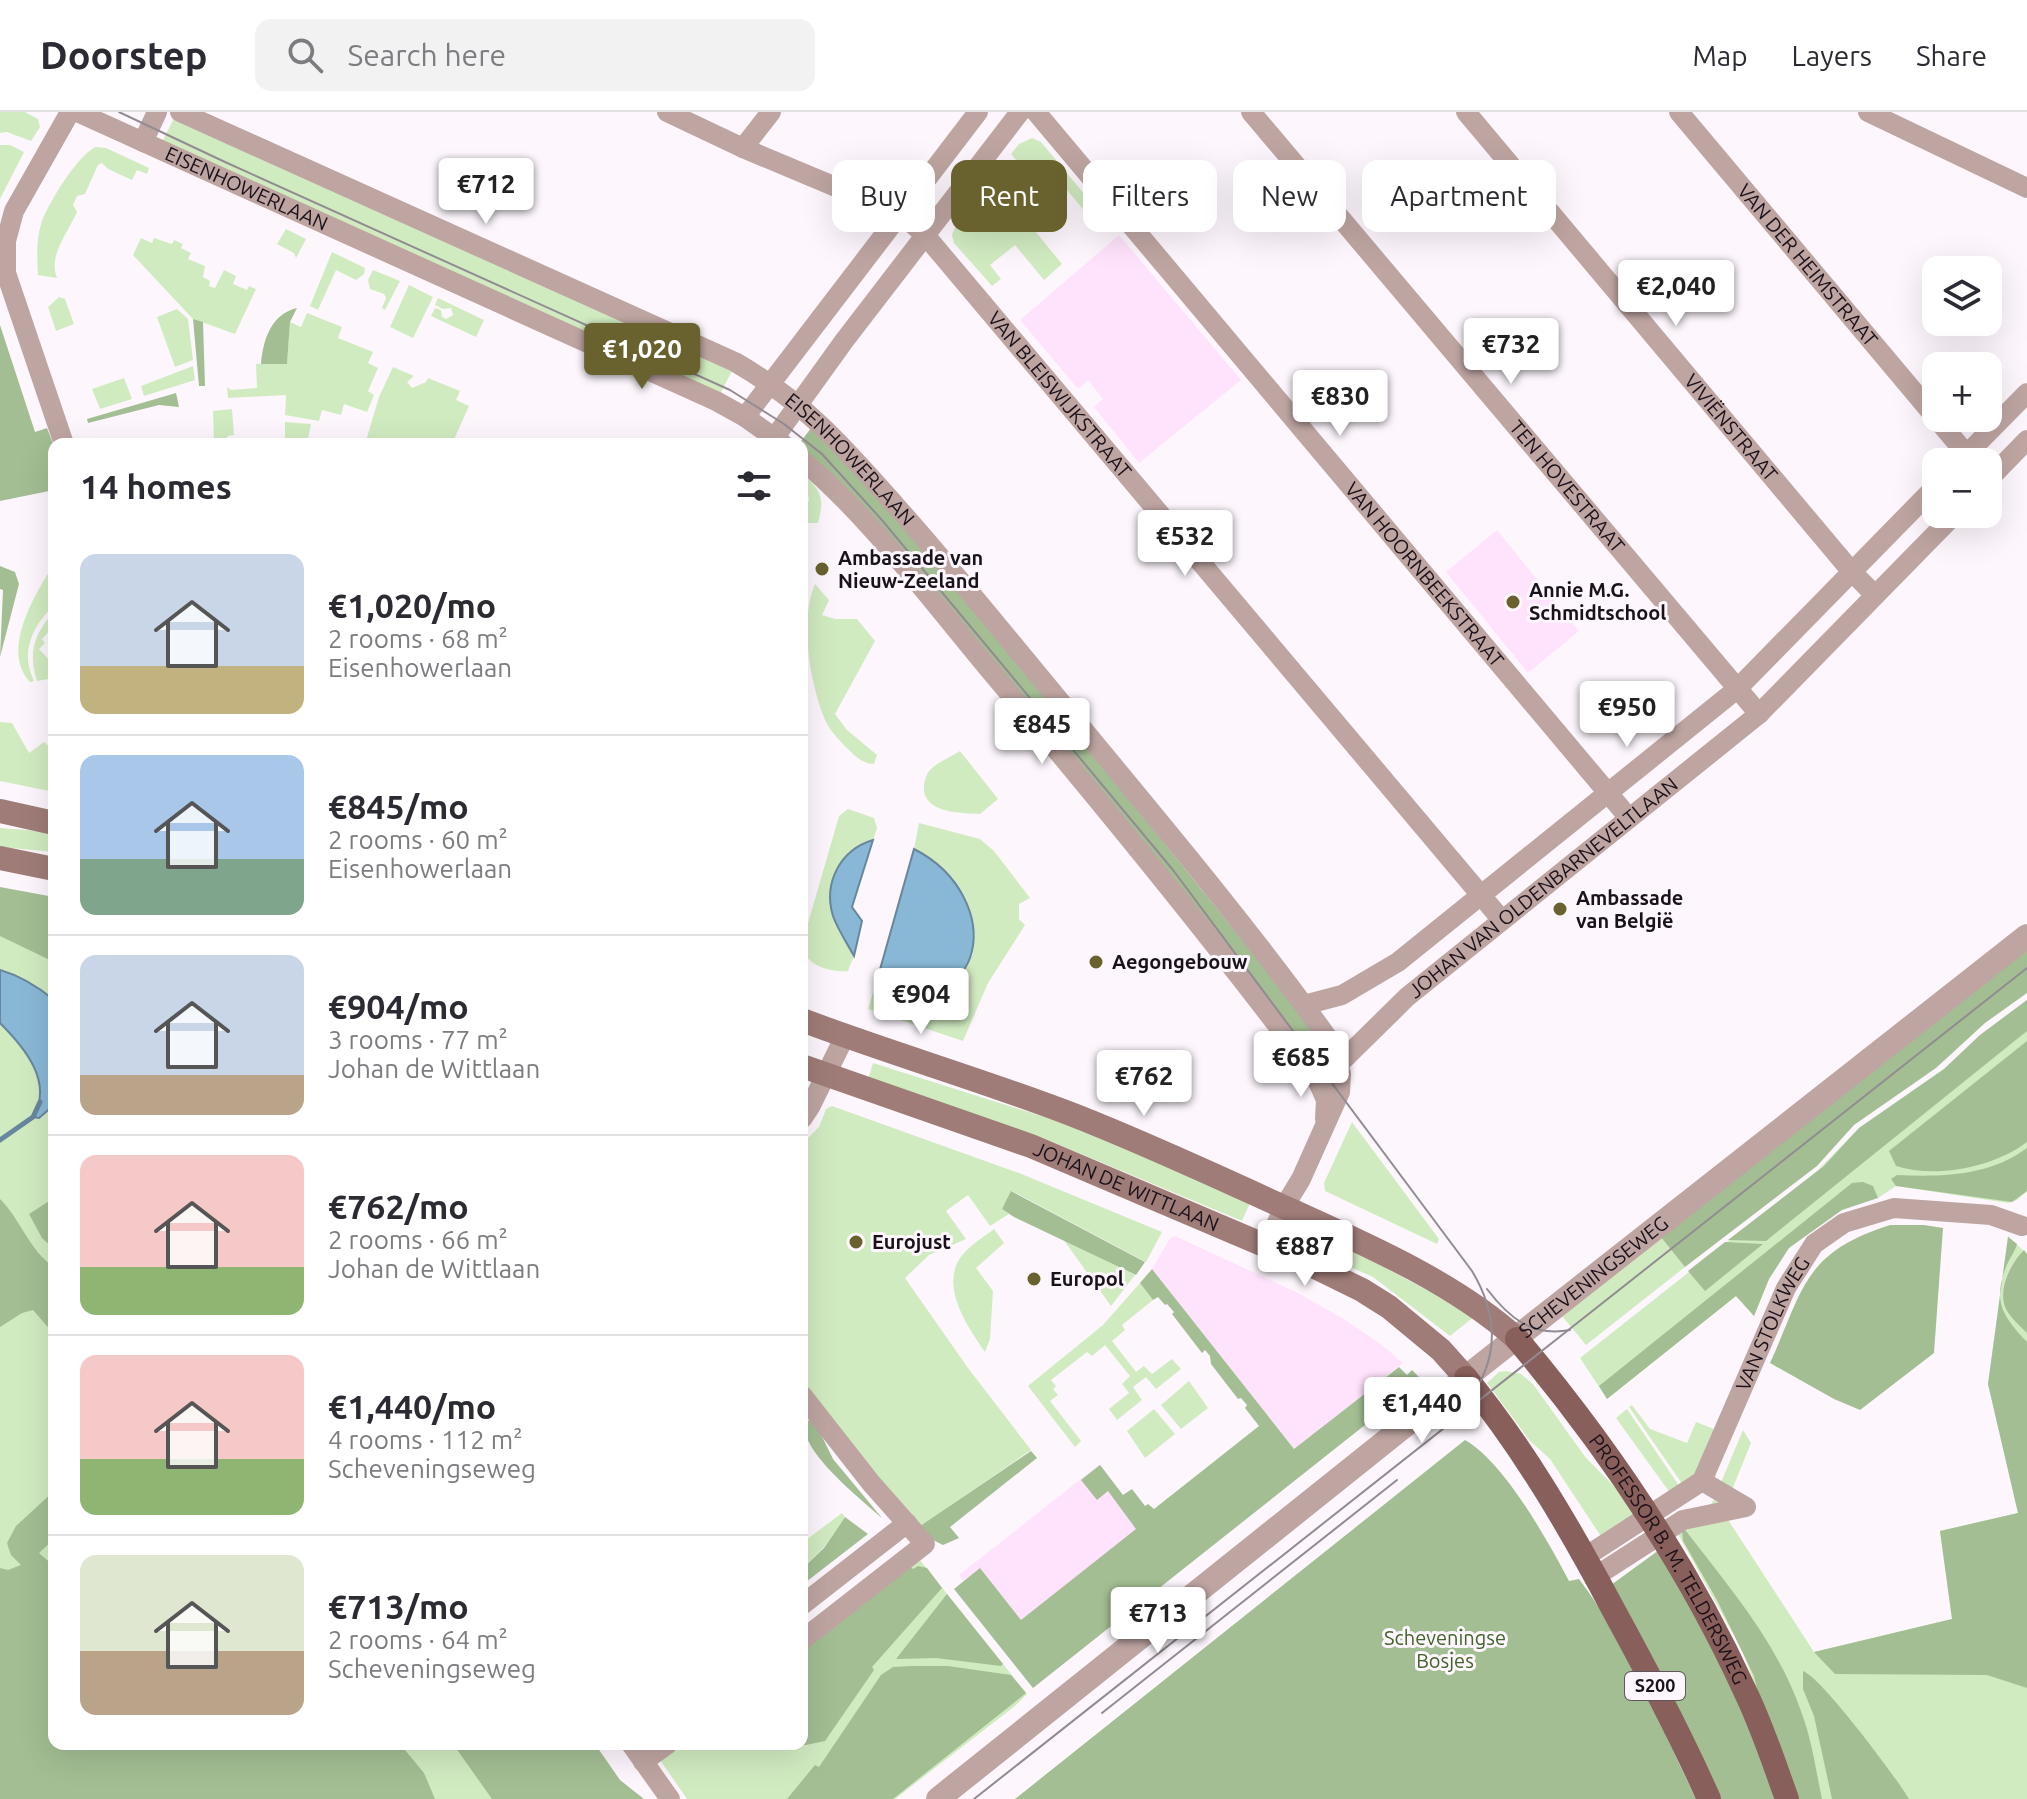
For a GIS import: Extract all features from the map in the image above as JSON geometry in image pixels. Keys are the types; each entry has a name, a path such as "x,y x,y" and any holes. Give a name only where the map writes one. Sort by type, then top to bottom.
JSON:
{"main road":[{"path":"0,811 48,822"},
{"path":"0,858 48,868"},
{"path":"808,1022 1075,1115 1189,1163 1332,1229 1466,1298 1491,1315 1517,1339"},
{"name":"JOHAN DE WITTLAAN","path":"808,1068 1031,1146 1267,1245 1362,1290 1389,1307 1441,1350 1466,1378"},
{"name":"PROFESSOR B. M. TELDERSWEG","path":"1517,1339 1591,1435 1654,1526 1712,1622 1746,1692 1787,1799"},
{"name":"S200","path":"1466,1378 1505,1427 1590,1566 1660,1697 1709,1799"}],"street":[{"path":"62,438 6,273 6,241 10,219 70,112"},
{"name":"EISENHOWERLAAN","path":"77,112 716,401 776,438"},
{"path":"143,142 157,112"},
{"name":"EISENHOWERLAAN","path":"180,112 735,362 799,405 839,442 941,556 1149,810 1330,1041 1339,1064 1340,1092 1267,1245"},
{"name":"VAN BLEISWIJKSTRAAT","path":"667,112 832,185"},
{"path":"743,148 771,112"},
{"path":"935,169 978,112"},
{"path":"780,438 799,405 1020,112"},
{"name":"VAN HOORNBEEKSTRAAT","path":"1036,112 1629,818"},
{"name":"TEN HOVESTRAAT","path":"1251,112 1759,714"},
{"name":"VIVIËNSTRAAT","path":"1466,112 1852,572 1875,595"},
{"name":"VAN DER HEIMSTRAAT","path":"1679,112 1922,401"},
{"path":"1868,112 2027,188"},
{"path":"745,417 887,232"},
{"name":"VAN BLEISWIJKSTRAAT","path":"922,232 1501,919"},
{"path":"1977,448 2027,393"},
{"name":"VAN DER HEIMSTRAAT","path":"1947,432 1959,448"},
{"path":"2002,466 2027,440"},
{"name":"EISENHOWERLAAN","path":"808,466 843,498 913,579 1203,928 1315,1075 1326,1100 1321,1134"},
{"name":"JOHAN VAN OLDENBARNEVELTLAAN","path":"1304,1005 1335,998 1398,962 1737,689 1922,500"},
{"name":"JOHAN VAN OLDENBARNEVELTLAAN","path":"1339,1064 1396,1006 1759,714 1941,528"},
{"name":"SCHEVENINGSEWEG","path":"938,1799 2027,936"},
{"path":"808,1110 845,1036"},
{"name":"VAN STOLKWEG","path":"1702,1481 1786,1288 1814,1244 1844,1223 1894,1208 1991,1215 2025,1226"},
{"path":"808,1403 871,1483 925,1544 808,1635"},
{"path":"1590,1566 1654,1526 1702,1481 1746,1507 1654,1526"},
{"path":"808,1600 907,1523"},
{"path":"635,1750 670,1799"},
{"path":"643,1762 660,1750"}],"shaded area":[{"path":"1119,235 1241,380 1139,463 1094,407 1103,399 1088,380 1078,389 1020,320"},
{"name":"Annie M.G. Schmidtschool","path":"1497,530 1579,631 1528,673 1446,572"},
{"path":"1175,1236 1298,1293 1344,1319 1403,1363 1294,1449 1152,1269 1170,1238"},
{"path":"1100,1464 1155,1540 1018,1653 959,1575"}],"green space":[{"path":"0,112 25,112 38,119 40,127 31,141 7,132 0,133"},
{"path":"175,116 733,369 719,396 161,144"},
{"path":"1032,138 1041,142 1056,160 1016,160 1011,154 1019,144"},
{"path":"0,145 10,145 24,152 0,199"},
{"path":"96,147 106,148 149,168 147,174 137,170 132,180 102,163 98,165 85,194 77,196 73,205 77,212 57,253 57,278 38,275 39,230 44,216 72,169"},
{"path":"1067,173 1083,193 1083,209 1067,190"},
{"path":"286,229 306,239 296,258 294,253 277,244"},
{"path":"953,232 1036,232 1062,264 1044,280 1015,245 990,265 1001,279 992,286 954,243"},
{"path":"141,238 152,243 154,238 183,244 181,248 191,253 188,259 205,266 203,277 210,281 209,286 215,288 224,270 236,276 233,284 247,290 249,286 256,289 235,334 193,319 133,255"},
{"path":"332,252 365,268 364,274 356,280 336,270 318,310 310,306"},
{"path":"373,270 400,281 385,310 382,308 386,298 384,294 370,289 368,280"},
{"path":"409,285 433,297 413,338 390,327"},
{"path":"59,297 65,299 74,324 56,331 48,307"},
{"path":"438,298 484,320 476,337 431,316 435,308 441,310 442,317 446,319 453,315 451,308 443,309 435,305"},
{"path":"297,308 290,322 287,364 261,364 270,329 281,316"},
{"path":"177,309 188,319 193,360 175,367 157,317"},
{"path":"307,313 342,327 338,338 373,352 368,363 378,368 368,391 374,395 367,412 344,404 341,415 322,410 319,421 285,415 286,395 228,398 227,387 231,390 257,388 256,364 287,363 290,322 301,327"},
{"path":"193,319 203,322 205,386 199,386"},
{"path":"0,325 35,432 47,428 51,438 48,438 48,491 0,501"},
{"path":"193,366 195,380 144,396 141,386"},
{"path":"393,367 414,376 407,382 412,388 428,378 460,391 456,400 469,406 455,438 367,438 379,397"},
{"path":"124,378 132,399 100,409 92,389"},
{"path":"176,393 179,407 159,405 88,423 87,419"},
{"path":"232,409 234,435 214,438 213,411"},
{"path":"285,422 311,424 308,438 285,438"},
{"path":"814,424 920,540 1322,1039 1335,1091 808,459 808,438 804,438"},
{"path":"808,479 820,495 818,523 808,523"},
{"path":"0,566 15,572 19,584 0,657 3,590 0,589"},
{"path":"48,574 48,612 34,631 28,650 34,681 30,682 22,669 20,638 38,590"},
{"path":"815,584 829,600 822,615 835,619 857,619 875,641 835,714 847,730 877,755 874,764 860,760 827,724 808,652 810,599"},
{"path":"48,620 48,632 42,639 45,643 39,649 48,659 48,679 37,681 33,652"},
{"path":"0,722 12,723 29,753 44,742 48,746 48,791 0,781"},
{"path":"960,751 998,799 980,814 943,810 929,801 925,794 924,783 930,770"},
{"path":"848,809 874,818 877,828 873,840 859,846 840,864 832,888 834,914 854,956 848,971 826,969 808,958 808,923 839,816"},
{"path":"919,823 980,839 994,851 1030,898 1019,904 1019,919 1025,925 988,983 963,1041 868,1009 879,973 896,983 947,983 964,971 972,956 975,933 945,870 914,849"},
{"path":"0,828 48,832 48,851 0,847"},
{"path":"0,887 48,896 48,959 0,936"},
{"path":"0,902 48,913 48,1750 572,1750 608,1799 0,1799"},
{"path":"2027,941 2027,993 1985,1023 1936,1068 1854,1125 1817,1166 1685,1267 1656,1231"},
{"path":"2027,1000 2027,1191 2008,1203 1896,1186 1878,1198 1849,1206 1826,1219 1789,1248 1769,1279 1754,1316 1736,1296 1607,1399 1580,1358 1817,1171 1859,1128 1944,1069 1980,1035"},
{"path":"2027,1000 2027,1031 1766,1241 1728,1240 1824,1166 1859,1128 1944,1069 1980,1035"},
{"path":"2027,1041 2027,1142 1998,1158 1964,1168 1929,1171 1896,1166 1889,1151"},
{"path":"873,1063 1076,1127 1251,1201 1242,1221 1038,1136 868,1079"},
{"path":"832,1106 1019,1173 1162,1232 1146,1262 1012,1191 1002,1209 1009,1214 990,1226 968,1195 946,1211 966,1239 929,1255 905,1278 1031,1450 920,1526 808,1393 808,1138 819,1127 826,1109"},
{"path":"1352,1122 1439,1239 1437,1244 1325,1191 1324,1183"},
{"path":"2027,1148 2027,1191 2012,1202 1896,1186 1891,1179 1897,1175 1965,1173 1997,1164"},
{"path":"1863,1182 1873,1186 1878,1198 1842,1210 1789,1248 1769,1279 1754,1316 1736,1296 1607,1399 1599,1386 1852,1183"},
{"path":"1011,1191 1145,1262 1136,1275 1014,1217 1002,1209"},
{"path":"0,1199 31,1244 48,1262 48,1327 33,1310 0,1327"},
{"path":"48,1202 48,1244 42,1238 29,1214"},
{"path":"1890,1225 1943,1228 1934,1353 1860,1410 1770,1363 1800,1294 1823,1261 1861,1236"},
{"path":"994,1229 1004,1243 976,1268 993,1291 990,1339 985,1352 963,1317 954,1291 953,1277 964,1253"},
{"path":"1308,1230 1475,1316 1450,1336 1373,1277 1301,1245"},
{"path":"1656,1231 1685,1267 1586,1345 1557,1310"},
{"path":"2008,1236 2027,1254 2027,1799 1798,1799 1742,1650 1678,1534 1705,1515 1743,1430 1751,1443 1723,1512 1814,1652 1952,1619 1940,1531 2018,1513 1988,1384"},
{"path":"2008,1237 2017,1244 2002,1278"},
{"path":"1063,1239 1135,1275 1111,1306"},
{"path":"1725,1242 1763,1244 1705,1291 1688,1271"},
{"path":"2024,1250 2027,1254 2027,1333 2008,1312 2003,1294 2010,1269"},
{"path":"1152,1269 1294,1449 1399,1367 1407,1375 1412,1370 1419,1377 1418,1383 1033,1688 954,1589 980,1568 1021,1620 1136,1529 1108,1491 1097,1500 1081,1480 1100,1465 1123,1495 1132,1489 1145,1506 1148,1504 1154,1509 1259,1426 1245,1408 1247,1405 1241,1398 1238,1399 1211,1364 1210,1356 1205,1350 1202,1353 1172,1314 1174,1312 1158,1297 1153,1300 1140,1283"},
{"path":"1140,1283 1153,1300 1122,1325 1125,1330 1112,1341 1136,1372 1144,1366 1152,1374 1172,1359 1181,1369 1156,1389 1146,1377 1133,1387 1142,1400 1117,1420 1109,1409 1129,1393 1122,1384 1130,1376 1105,1345 1092,1356 1087,1352 1051,1380 1058,1395 1050,1401 1081,1441 1075,1447 1028,1386 1103,1325"},
{"path":"2000,1294 2007,1317 2027,1342 2027,1688 1987,1675 1835,1674 1814,1652 1952,1619 1940,1531 2018,1513 1988,1384"},
{"path":"1499,1372 1521,1374 1533,1384 1586,1458 1623,1495 1635,1514 1602,1538 1550,1459 1530,1441 1487,1383"},
{"path":"1189,1381 1208,1408 1181,1429 1161,1405"},
{"path":"1632,1405 1650,1429 1687,1443 1696,1422 1719,1431 1699,1478 1685,1488 1629,1407"},
{"path":"1154,1409 1175,1434 1145,1458 1127,1431"},
{"path":"1627,1409 1682,1490 1673,1497 1616,1418"},
{"path":"811,1419 815,1422 833,1459 882,1518 821,1461 808,1438 808,1421"},
{"name":"Scheveningse Bosjes","path":"1465,1440 1480,1451 1510,1484 1569,1581 1579,1579 1613,1630 1696,1799 1015,1799"},
{"path":"1031,1451 1037,1458 950,1527 959,1538 943,1545 931,1539 920,1526"},
{"path":"48,1497 48,1545 39,1553 48,1561 48,1750 405,1750 424,1773 435,1799 0,1799 0,1568 8,1570 21,1565 11,1555 7,1543 16,1526"},
{"path":"842,1513 845,1517 824,1547 808,1563 808,1538"},
{"path":"845,1517 868,1534 808,1580 808,1563 824,1548"},
{"path":"1682,1530 1686,1531 1736,1596 1780,1664 1805,1724 1822,1799 1798,1799 1754,1676 1717,1600 1683,1541"},
{"path":"1659,1550 1719,1655 1779,1799 1719,1799 1611,1585"},
{"path":"916,1555 1027,1694 895,1799 687,1799 660,1760 671,1750 808,1750 808,1734"},
{"path":"907,1563 913,1569 918,1566 927,1568 942,1588 872,1667 874,1670 825,1741 808,1745 808,1646"},
{"path":"947,1594 1003,1664 1001,1666 936,1658 896,1659"},
{"path":"948,1666 1011,1675 1026,1693 893,1799 787,1799 815,1765 819,1767 881,1675 893,1667"},
{"path":"1803,1671 1841,1709 1909,1799 1832,1799 1814,1716 1803,1689"},
{"path":"457,1750 599,1750 620,1780 644,1799 492,1799"}],"water":[{"path":"873,840 852,907 862,921 854,956 833,916 830,892 843,860 851,851"},
{"path":"914,849 944,871 964,897 973,925 972,952 962,973 942,985 915,987 879,973"},
{"path":"0,970 15,975 48,995 48,1110 39,1118 33,1117 39,1104 38,1078 27,1054 0,1023"}],"waterway":[{"path":"0,1140 33,1117 40,1102"}],"tram line":[{"path":"119,112 730,390 802,438"},
{"path":"808,443 822,454 881,519 1173,870 1472,1271 1490,1314 1490,1354 1475,1392 1445,1427"},
{"path":"974,1799 2027,968"},
{"path":"1487,1289 1504,1309 1522,1323 1544,1331 1570,1330"},
{"path":"1102,1713 1397,1480"}],"place":[{"name":"Ambassade van Nieuw-Zeeland","path":"822,569"},
{"name":"Annie M.G. Schmidtschool","path":"1513,602"},
{"name":"Ambassade van België","path":"1560,909"},
{"name":"Aegongebouw","path":"1096,962"},
{"name":"Eurojust","path":"856,1242"},
{"name":"Europol","path":"1034,1279"}]}
